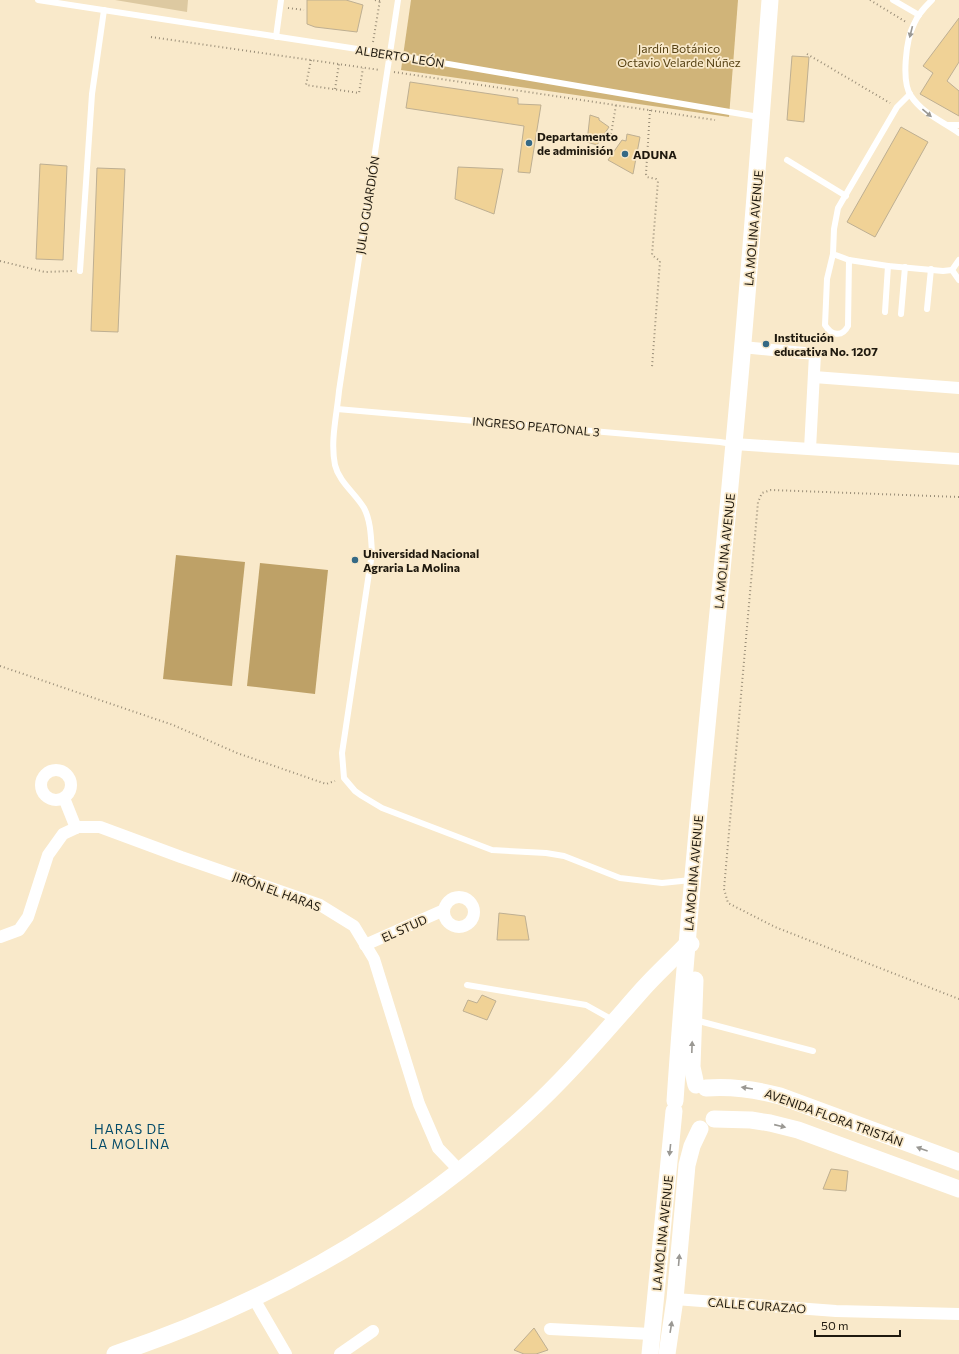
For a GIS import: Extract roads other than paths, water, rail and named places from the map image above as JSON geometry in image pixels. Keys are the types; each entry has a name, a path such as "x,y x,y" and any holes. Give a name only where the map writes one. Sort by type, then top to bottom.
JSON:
{"main road":[{"name":"LA MOLINA AVENUE","path":"748,348 761,118 770,0"},
{"name":"LA MOLINA AVENUE","path":"650,1354 684,989 692,946 782,0"},
{"name":"LA MOLINA AVENUE","path":"701,1086 692,1067 694,1019 692,946 693,880 739,444"},
{"path":"116,1354 181,1330 288,1282 354,1245 411,1207 460,1171 494,1143 546,1095 586,1054 643,988 692,946"},
{"path":"643,988 654,981 667,980 679,984 684,989"},
{"path":"701,1086 711,1092 715,1098 717,1112 707,1124 694,1130 682,1125 677,1120 674,1106 680,1092 684,1088 701,1086"},
{"name":"AVENIDA FLORA TRISTÁN","path":"701,1086 734,1086 759,1090 780,1096 959,1162"},
{"name":"AVENIDA FLORA TRISTÁN","path":"707,1124 751,1120 798,1130 959,1189"},
{"name":"LA MOLINA AVENUE","path":"666,1354 675,1299 687,1165 692,1146 707,1124"}],"street":[{"path":"748,348 816,354 810,449"},
{"path":"814,377 959,388"},
{"path":"739,444 959,459"},
{"path":"0,937 19,930 28,917 48,855 63,834 76,828 64,798"},
{"name":"JIRÓN EL HARAS","path":"76,828 100,827 181,857 320,905 354,926 374,959 419,1104 431,1133 438,1148 460,1171"},
{"name":"EL STUD","path":"366,945 444,910"},
{"path":"254,1298 286,1354"},
{"name":"CALLE CURAZAO","path":"675,1299 836,1311 959,1314"},
{"path":"550,1329 651,1334"},
{"path":"340,1354 373,1331"}],"lane":[{"name":"ALBERTO LEÓN","path":"38,0 372,51 761,118"},
{"path":"276,37 281,0"},
{"name":"JULIO GUARDIÓN","path":"398,0 340,383 335,429 335,465 341,478 364,508 369,523 372,553 342,753 344,778 355,791 382,808 492,850 546,853 564,856 620,878 662,883 693,880"},
{"path":"893,0 919,15"},
{"path":"932,0 919,15 913,26 906,53 906,77 910,94 919,106 931,116 959,133"},
{"path":"80,271 92,94 104,10"},
{"path":"849,260 848,326 846,331 838,334 829,332 825,325 828,279 833,254 838,208 897,107 910,94"},
{"path":"948,125 959,126"},
{"path":"787,160 846,196"},
{"path":"833,254 849,260 888,266 905,266 943,271 955,268"},
{"path":"959,260 955,268 959,280"},
{"path":"885,312 888,266"},
{"path":"901,314 905,266"},
{"path":"927,309 931,269"},
{"name":"INGRESO PEATONAL 3","path":"337,409 739,444"},
{"path":"467,985 586,1005 615,1021"},
{"path":"694,1019 813,1052"}],"place":[{"name":"Departamento de adminisión","path":"529,143"},
{"name":"ADUNA","path":"625,154"},
{"name":"Institución educativa No. 1207","path":"766,344"},
{"name":"Universidad Nacional Agraria La Molina","path":"355,560"}],"district":[{"name":"HARAS DE LA MOLINA","path":"130,1136"}],"park label":[{"name":"Jardín Botánico Octavio Velarde Núñez","path":"679,55"}]}
